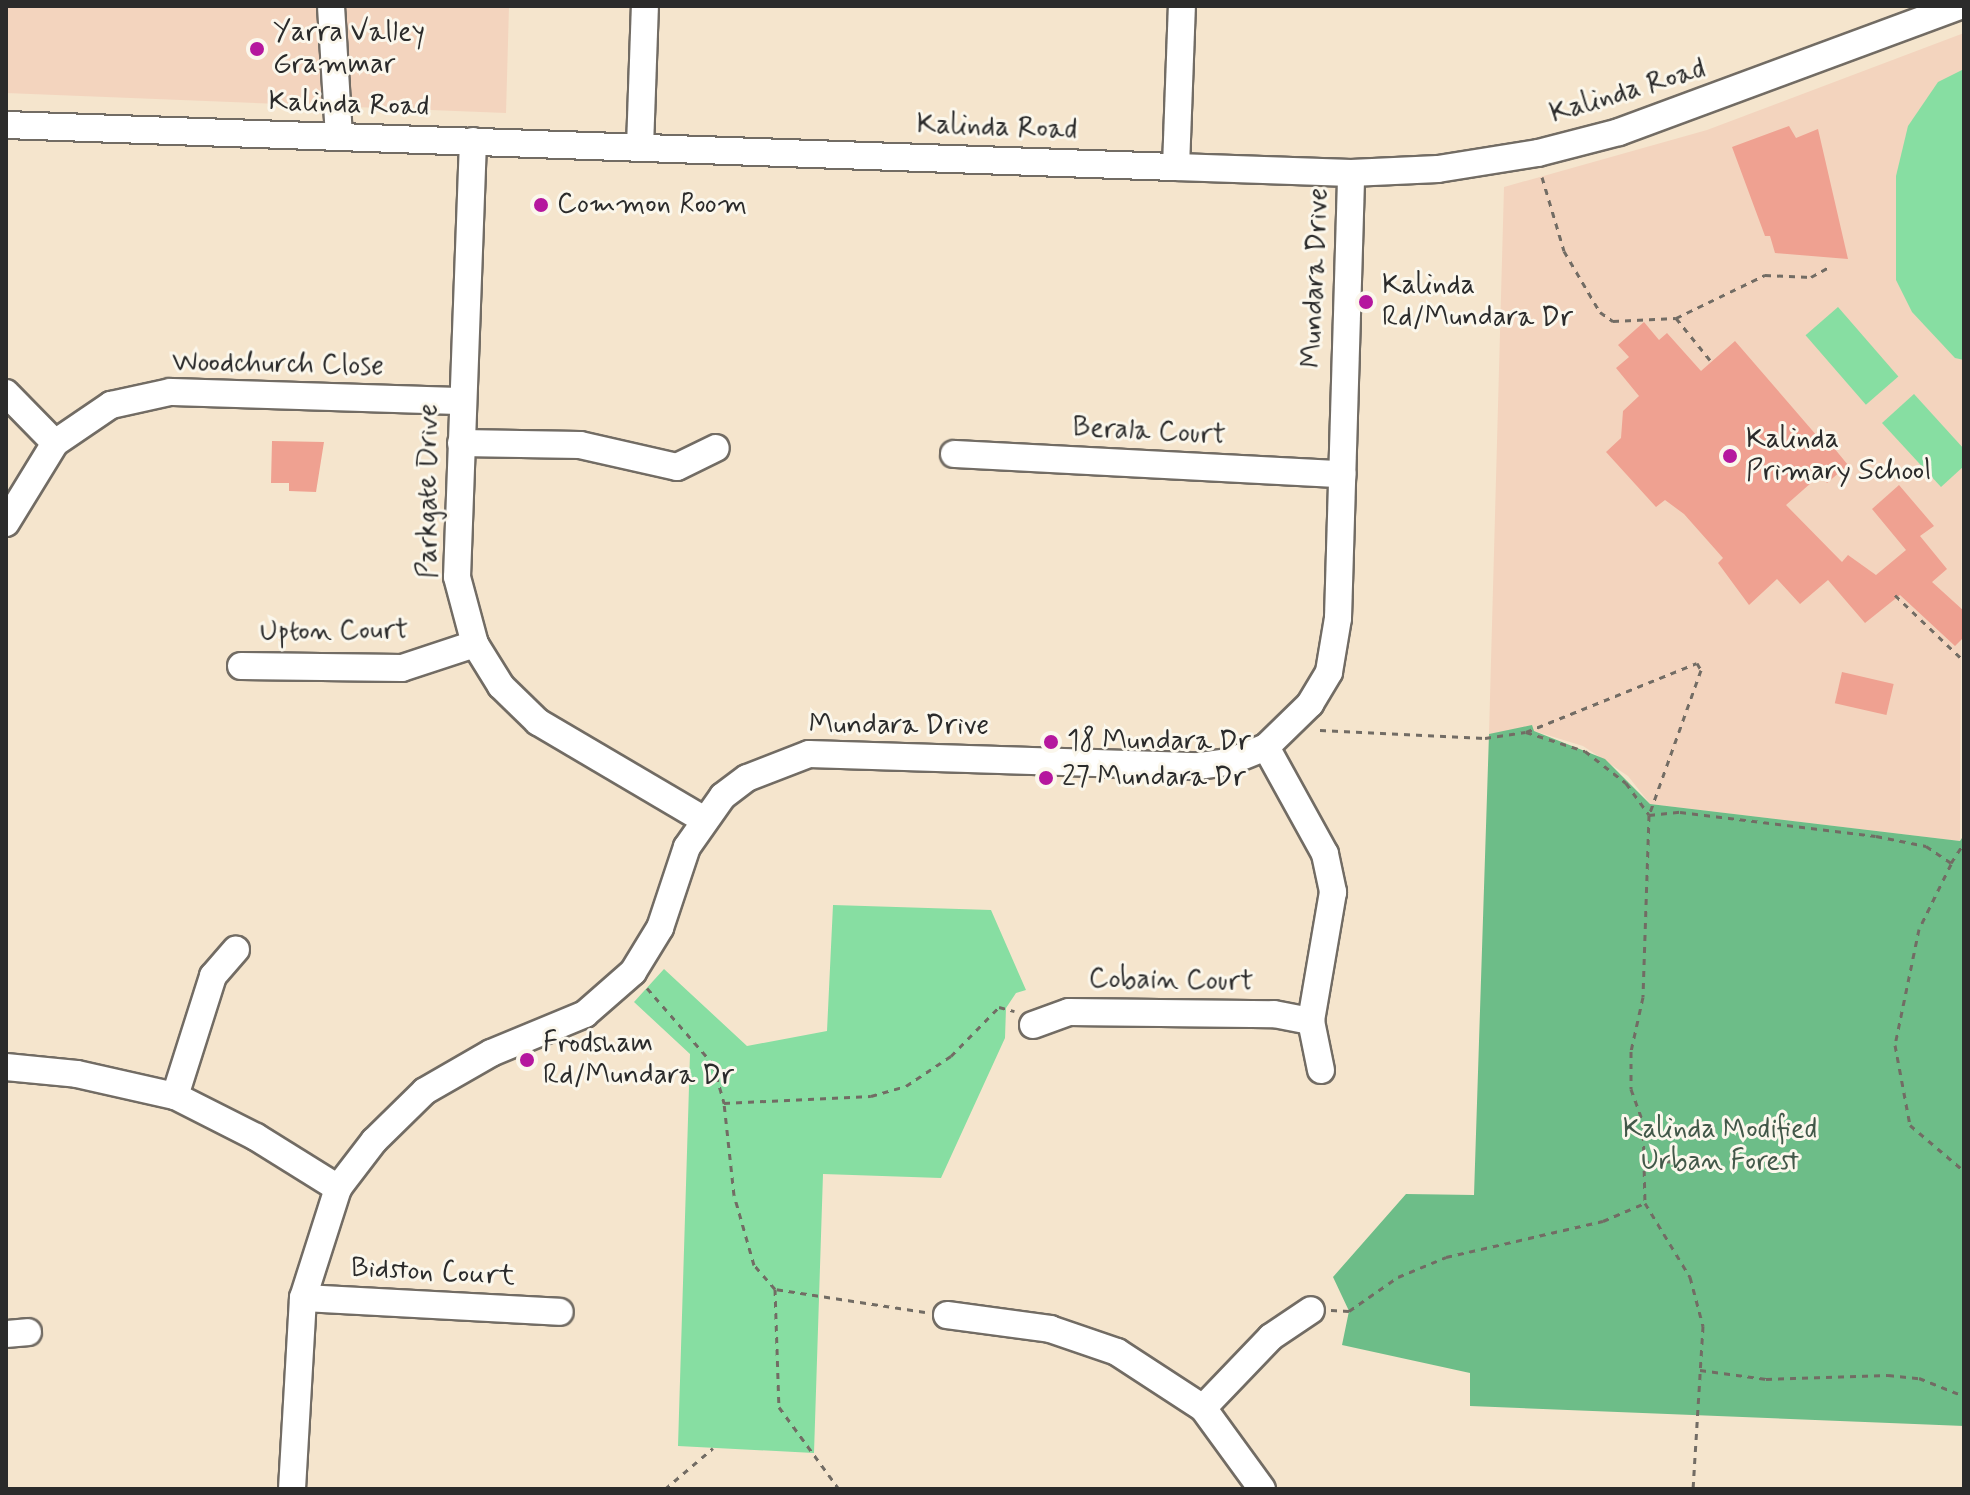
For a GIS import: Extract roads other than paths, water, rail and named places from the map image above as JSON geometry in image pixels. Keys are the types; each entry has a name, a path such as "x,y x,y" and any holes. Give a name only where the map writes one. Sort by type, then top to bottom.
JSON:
{"street":[{"path":"331,6 339,136"},
{"path":"640,147 645,6"},
{"path":"1176,167 1182,6"},
{"name":"Kalinda Road","path":"6,125 1351,173 1438,169 1538,153 1619,132 1912,14 1959,6"},
{"name":"Parkgate Drive","path":"473,141 461,401 457,577 475,644 501,686 538,722 703,819"},
{"name":"Mundara Drive","path":"292,1489 303,1298 338,1188 374,1141 425,1091 491,1053 585,1014 633,972 660,928 687,847 703,819 747,778 809,754 1199,766 1229,762 1266,747 1310,704 1329,672 1338,618 1351,173"},
{"name":"Woodchurch Close","path":"6,523 55,443 111,405 170,392 461,401"},
{"path":"6,393 55,443"},
{"path":"461,443 580,445 677,467 716,448"},
{"name":"Berala Court","path":"954,454 1342,474"},
{"name":"Upton Court","path":"241,666 402,668 475,644"},
{"path":"1266,747 1325,854 1333,892 1311,1021 1321,1070"},
{"path":"175,1096 213,976 236,950"},
{"name":"Cobain Court","path":"1033,1025 1069,1012 1274,1014 1311,1021"},
{"path":"6,1067 77,1074 175,1096 256,1137 338,1188"},
{"name":"Bidston Court","path":"303,1298 560,1312"},
{"path":"1203,1408 1271,1337 1311,1310"},
{"path":"947,1315 1084,1338 1117,1352 1203,1408 1262,1489"}],"place":[{"name":"Yarra Valley Grammar","path":"257,49"},
{"name":"Common Room","path":"541,205"},
{"name":"Kalinda Rd/Mundara Dr","path":"1366,302"},
{"name":"Kalinda Primary School","path":"1730,456"},
{"name":"18 Mundara Dr","path":"1051,742"},
{"name":"27 Mundara Dr","path":"1046,778"},
{"name":"Frodsham Rd/Mundara Dr","path":"527,1060"}],"park label":[{"name":"Kalinda Modified Urban Forest","path":"1720,1146"}]}
